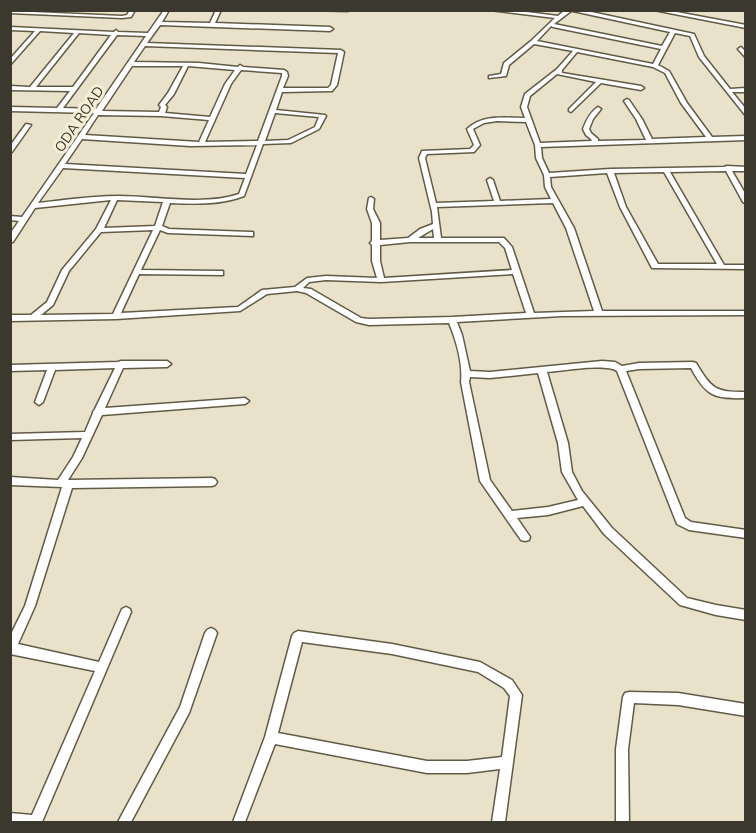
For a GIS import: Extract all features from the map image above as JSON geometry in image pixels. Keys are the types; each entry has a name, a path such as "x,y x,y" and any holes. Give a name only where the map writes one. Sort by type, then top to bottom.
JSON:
{"street":[{"path":"90,16 95,10"},
{"path":"10,12 55,12 71,15 122,17 129,16 133,10"},
{"name":"ODA ROAD","path":"10,240 63,166 167,10"},
{"path":"212,25 219,10"},
{"path":"309,10 348,10"},
{"path":"492,10 549,13 558,17"},
{"path":"491,77 504,75 506,64 553,25 558,17 571,10 693,36 701,56 745,112"},
{"path":"656,10 746,27"},
{"path":"59,30 71,15"},
{"path":"158,23 330,29"},
{"path":"553,25 663,48"},
{"path":"10,28 150,35"},
{"path":"10,63 39,29"},
{"path":"655,66 673,31"},
{"path":"32,88 77,32"},
{"path":"59,110 116,32"},
{"path":"533,42 655,66 667,72 684,103 710,139"},
{"path":"144,44 341,52 334,85 330,90 280,90"},
{"path":"741,49 746,57"},
{"path":"575,51 559,70 527,95 524,107 538,145 539,158 547,175 548,187 570,228 599,314"},
{"path":"34,206 115,198 167,201 242,195 285,76 282,70 131,64"},
{"path":"161,114 164,107 162,105 171,94 186,65"},
{"path":"201,144 228,84 240,67"},
{"path":"559,70 563,75 640,88"},
{"path":"571,110 599,82"},
{"path":"10,88 74,89"},
{"path":"728,91 746,90"},
{"path":"627,101 639,118 649,140"},
{"path":"10,109 161,114 213,119"},
{"path":"594,142 596,140 588,134 586,129 598,109"},
{"path":"81,137 201,144 292,141 317,128 323,116 272,111"},
{"path":"438,240 434,205 422,158 424,152 472,150 477,145 470,129 476,123 489,120 527,120"},
{"path":"10,151 28,125"},
{"path":"538,145 746,138"},
{"path":"63,166 249,176"},
{"path":"727,168 745,202"},
{"path":"547,175 610,171 746,169"},
{"path":"666,170 722,267"},
{"path":"610,171 623,207 654,266 746,267"},
{"path":"490,180 497,201"},
{"path":"34,317 50,303 66,270 99,230 115,198"},
{"path":"371,199 370,209 376,223 374,243 381,280"},
{"path":"116,316 127,288 138,272 160,228 167,201"},
{"path":"434,205 497,201 556,201"},
{"path":"10,218 25,220"},
{"path":"410,240 436,225"},
{"path":"99,230 160,228 168,231 250,234"},
{"path":"374,243 410,240 501,240 508,247 531,315"},
{"path":"138,272 220,273"},
{"path":"297,289 307,279 381,280 516,272"},
{"path":"10,318 116,316 240,309 265,292 297,289 308,291 359,320 369,322 531,315 745,314"},
{"path":"452,320 458,335 466,374 465,382 485,481 525,537"},
{"path":"103,668 11,648 30,606 64,484 121,364"},
{"path":"10,368 167,364"},
{"path":"466,374 615,365 621,369 681,521 689,526 746,534"},
{"path":"621,369 642,365 670,368 693,365 702,384 714,394 746,395"},
{"path":"39,402 52,367"},
{"path":"542,371 563,443 567,472 585,502 608,531 684,602 746,615"},
{"path":"97,412 245,401"},
{"path":"10,437 86,435"},
{"path":"10,481 64,484 212,482"},
{"path":"508,515 548,511 585,502"},
{"path":"10,819 36,822 126,612"},
{"path":"124,822 185,709 211,633"},
{"path":"238,822 270,736 298,636 392,649 480,667 508,684 516,695 499,822"},
{"path":"622,822 621,749 629,697 678,699 746,710"},
{"path":"270,736 427,767 466,767 508,762"}]}
